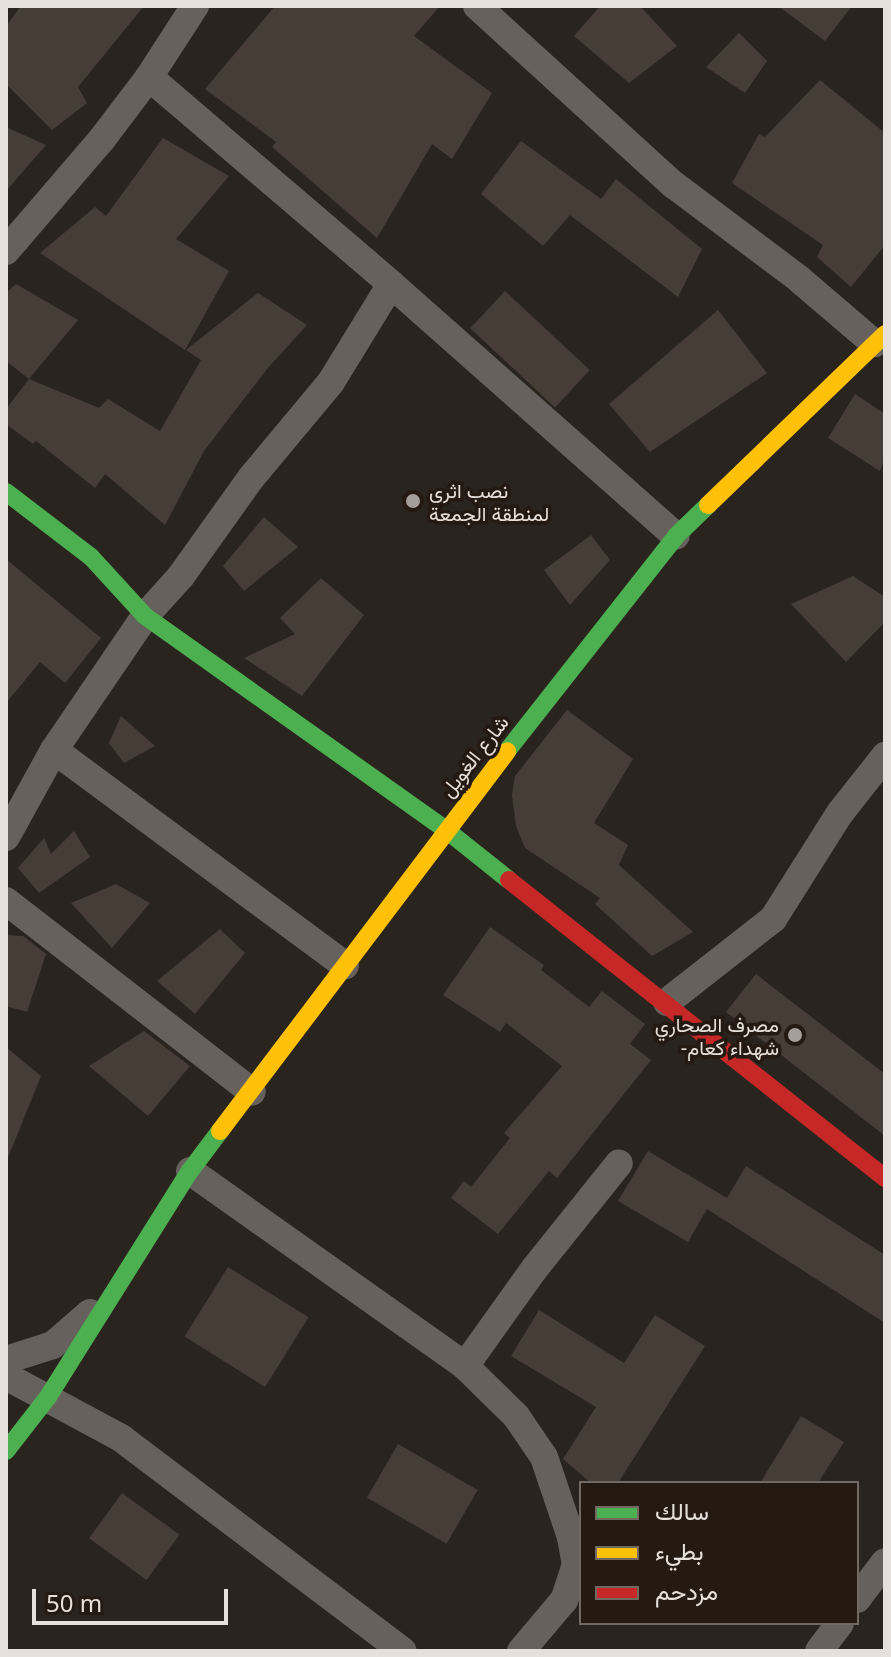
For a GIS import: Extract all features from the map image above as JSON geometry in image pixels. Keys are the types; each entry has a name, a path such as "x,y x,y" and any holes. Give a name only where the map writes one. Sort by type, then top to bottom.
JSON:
{"street":[{"path":"6,251 102,139 149,77 195,6"},
{"path":"477,6 674,185 879,338"},
{"path":"149,77 391,284 676,536"},
{"path":"6,837 54,750 145,616 181,576 251,478 331,382 391,284"},
{"name":"شارع الغويل","path":"879,338 676,536 445,829 667,1002 885,1178"},
{"path":"6,492 91,557 145,616 445,829 252,1092 190,1171 48,1397 6,1451"},
{"path":"54,750 345,965"},
{"path":"667,1002 773,919 840,813 885,756"},
{"path":"6,901 252,1092"},
{"path":"465,1366 535,1268 619,1163"},
{"path":"190,1171 465,1366 516,1416 544,1457 571,1537 576,1564 564,1600 521,1651"},
{"path":"6,1360 53,1345 114,1296"},
{"path":"6,1376 121,1438 403,1651"},
{"path":"859,1596 885,1562"},
{"path":"819,1651 838,1625"}],"building":[{"path":"21,6 144,6 78,87 87,103 52,130 6,84 6,26"},
{"path":"275,6 440,6 414,36 492,93 452,159 432,144 377,238 272,147 276,142 205,89"},
{"path":"600,6 640,6 677,46 629,83 574,36"},
{"path":"778,6 852,6 825,41"},
{"path":"739,33 767,61 745,93 706,67"},
{"path":"820,80 885,133 885,245 851,287 817,257 823,245 732,183 759,134 765,137"},
{"path":"6,127 46,145 6,191"},
{"path":"163,138 229,176 176,239 229,271 185,350 40,253 95,207 106,216"},
{"path":"521,141 601,199 616,179 702,249 678,297 570,215 543,246 481,194"},
{"path":"16,284 78,320 29,379 6,361 6,293"},
{"path":"505,291 590,370 555,407 470,328"},
{"path":"258,293 307,325 267,369 204,451 165,525 105,474 95,488 36,441 33,444 6,424 6,409 29,379 99,408 108,399 160,431 201,360 186,350"},
{"path":"718,310 767,373 650,452 609,404"},
{"path":"855,394 885,414 885,457 880,471 828,438"},
{"path":"264,517 298,547 244,591 223,566"},
{"path":"591,535 610,560 570,605 544,570"},
{"path":"6,559 101,638 65,683 40,662 6,703"},
{"path":"853,576 885,597 885,622 846,662 791,604"},
{"path":"321,578 364,615 302,696 244,658 295,634 280,618"},
{"path":"567,710 633,759 594,823 628,845 619,865 693,932 652,956 595,904 600,898 525,848 516,826 512,795 515,776"},
{"path":"121,716 155,746 124,763 109,743"},
{"path":"74,831 90,857 39,893 18,868 44,838 51,854"},
{"path":"116,884 150,903 112,948 71,903"},
{"path":"490,927 544,965 541,970 589,1007 602,991 645,1024 630,1044 651,1060 557,1178 549,1171 498,1234 451,1198 464,1181 471,1187 510,1138 504,1133 562,1066 506,1023 500,1032 443,995"},
{"path":"220,929 245,953 195,1014 157,981"},
{"path":"6,935 23,936 46,954 27,1012 6,1006"},
{"path":"756,974 885,1074 885,1136 726,1012"},
{"path":"144,1031 190,1066 148,1116 89,1066"},
{"path":"6,1047 41,1076 7,1160 6,1160"},
{"path":"648,1151 727,1198 746,1166 885,1255 885,1323 707,1209 688,1242 618,1201"},
{"path":"228,1267 309,1317 265,1387 185,1337"},
{"path":"539,1310 624,1363 655,1315 705,1346 619,1481 589,1481 563,1459 596,1407 511,1356"},
{"path":"801,1416 844,1442 819,1481 761,1481"},
{"path":"398,1444 478,1490 447,1544 367,1498"},
{"path":"122,1493 179,1535 147,1580 89,1538"}],"traffic: fast":[{"path":"6,492 91,557 145,616 445,829 509,880"},
{"path":"507,751 676,536 708,505"},
{"path":"6,1451 48,1397 190,1171 220,1131"}],"traffic: slow":[{"path":"708,505 885,334"},
{"path":"220,1131 507,751"}],"traffic: jam":[{"path":"509,880 885,1178"}],"place":[{"name":"نصب اثري لمنطقة الجمعة","path":"413,501"},
{"name":"مصرف الصحاري -شهداء كعام","path":"795,1035"}]}
